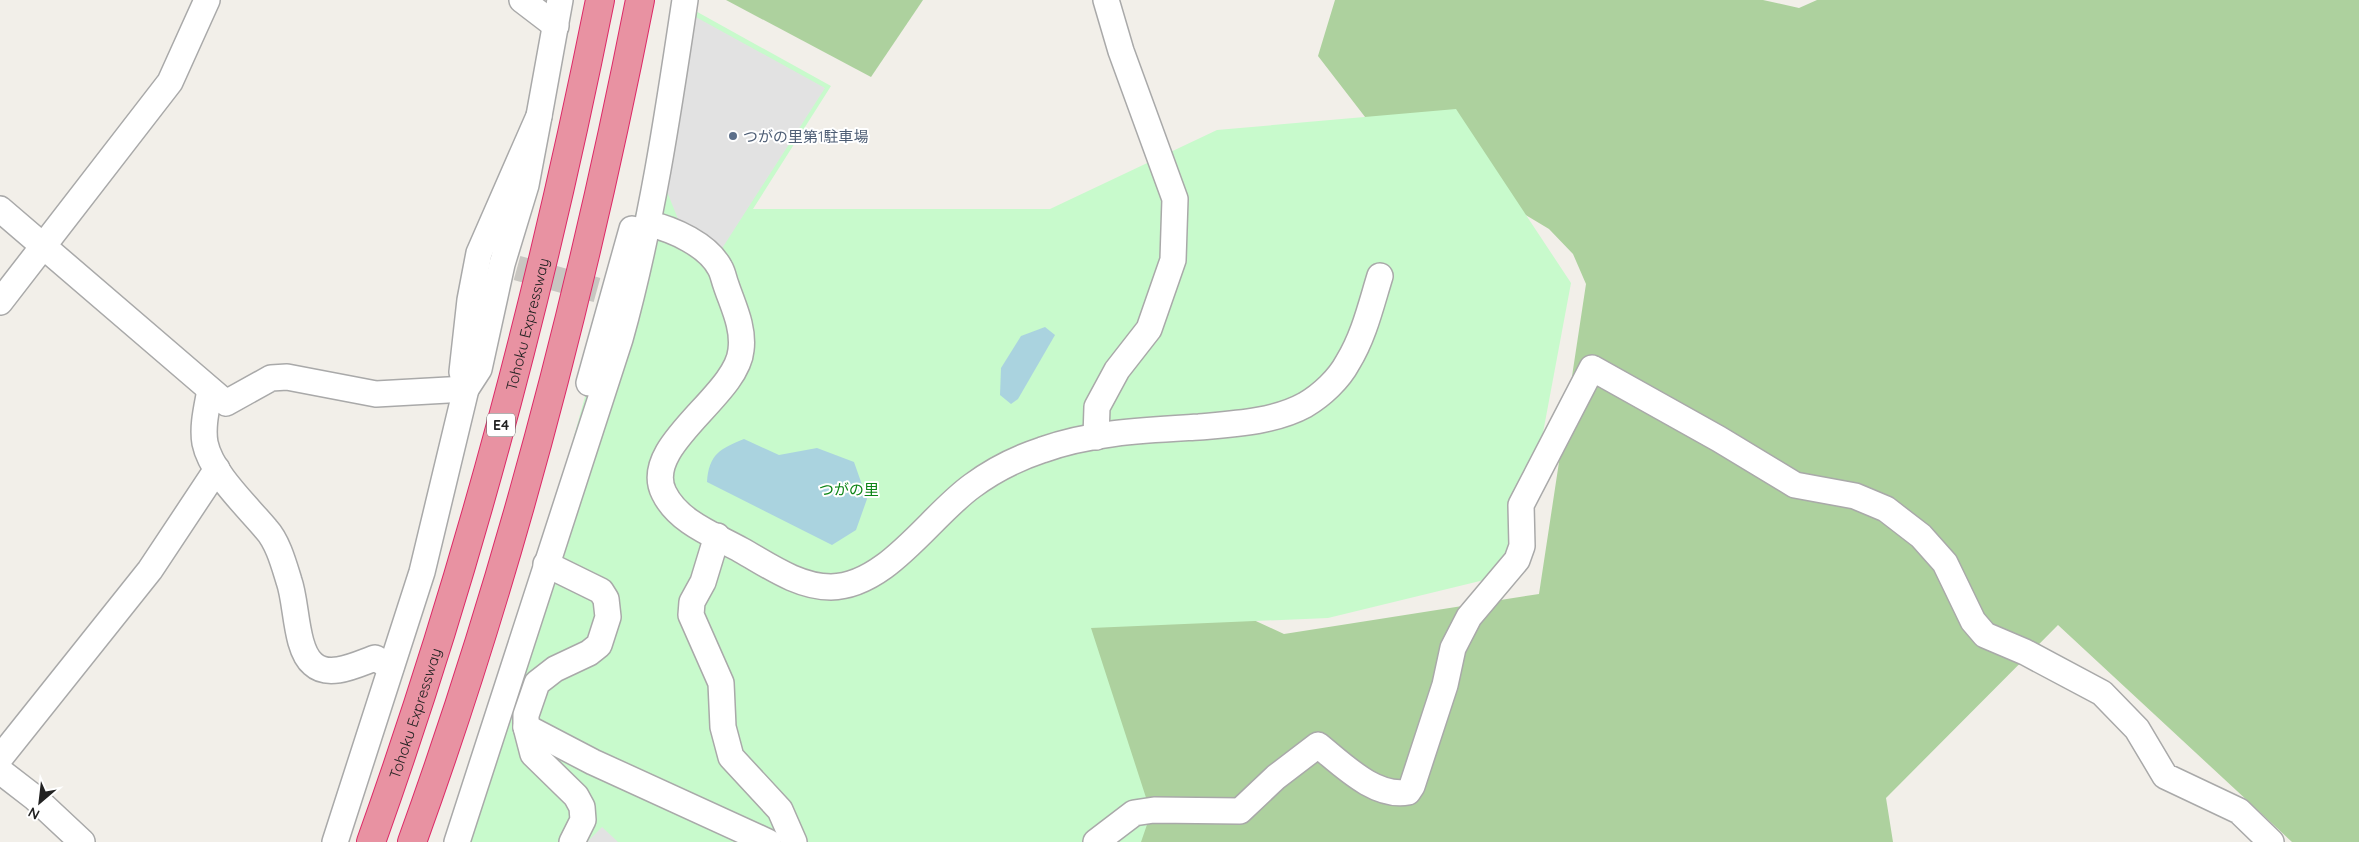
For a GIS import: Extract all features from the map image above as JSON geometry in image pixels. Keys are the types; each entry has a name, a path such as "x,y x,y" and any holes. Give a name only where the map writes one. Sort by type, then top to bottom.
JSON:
{"highway":[{"name":"Tohoku Expressway","path":"371,842 446,616 497,441 548,245 600,0"},
{"path":"412,842 483,630 534,451 613,131 640,0"}],"street":[{"path":"0,302 170,82 207,0"},
{"path":"522,0 556,26"},
{"path":"335,842 422,572 466,389 479,369 510,266 560,0"},
{"path":"457,842 620,339 649,224 685,0"},
{"path":"1096,437 1097,407 1117,370 1149,329 1173,260 1175,200 1124,60 1106,0"},
{"path":"466,389 462,372 470,300 479,253 539,116"},
{"path":"594,418 584,400 605,292 630,234 659,157"},
{"path":"0,209 226,402 271,378 287,377 376,394 466,389"},
{"path":"649,224 667,228 695,243 719,266 740,326 742,351 731,379 674,443 662,466 662,491 680,515 788,576 811,584 830,587 854,583 879,570 972,486 1002,468 1042,450 1096,437 1238,424 1304,406 1327,389 1348,364 1362,333 1380,276"},
{"path":"1096,842 1134,813 1154,810 1240,811 1276,777 1318,745 1352,772 1379,789 1395,795 1408,792 1412,786 1442,694 1453,648 1469,617 1517,560 1522,546 1520,505 1592,368 1719,439 1795,485 1855,496 1886,509 1921,536 1945,563 1973,622 1985,635 2026,652 2102,693 2137,729 2166,776 2238,811 2271,842"},
{"path":"210,390 205,416 205,443 217,469 268,530 287,573 295,597 300,636 306,654 313,664 335,670 375,658 391,667"},
{"path":"0,758 150,570 217,469"},
{"path":"717,536 703,582 692,602 690,615 721,683 723,727 731,757 780,810 794,842"},
{"path":"546,564 601,591 606,599 608,617 599,645 589,653 555,669 537,683 526,715 526,727 533,754 576,796 582,807 583,820 572,842"},
{"path":"526,727 593,762 768,842"},
{"path":"0,771 35,798 82,842"}],"green space":[{"path":"726,0 923,0 871,77"},
{"path":"1335,0 1763,0 1799,8 1817,0 2359,0 2359,842 2292,842 2058,625 1886,798 1893,842 915,842 1070,535 1284,634 1539,594 1586,284 1573,254 1549,229 1509,205 1416,183 1318,56"},
{"name":"つがの里","path":"692,9 831,86 753,209 1050,209 1217,130 1456,109 1571,283 1517,572 1328,618 1091,628 1151,813 1141,842 462,842"}],"shaded area":[{"name":"つがの里第1駐車場","path":"694,16 825,88 721,250 678,219 664,184"},
{"path":"602,827 618,842 587,842"}],"water":[{"path":"1045,327 1055,335 1018,399 1011,404 1000,395 1001,368 1021,336"},
{"path":"744,439 779,455 817,448 854,462 867,499 856,530 832,545 707,482 710,465 717,454 728,446"}],"tunnel":[{"path":"517,268 597,290"}],"place":[{"name":"つがの里第1駐車場","path":"733,136"}]}
